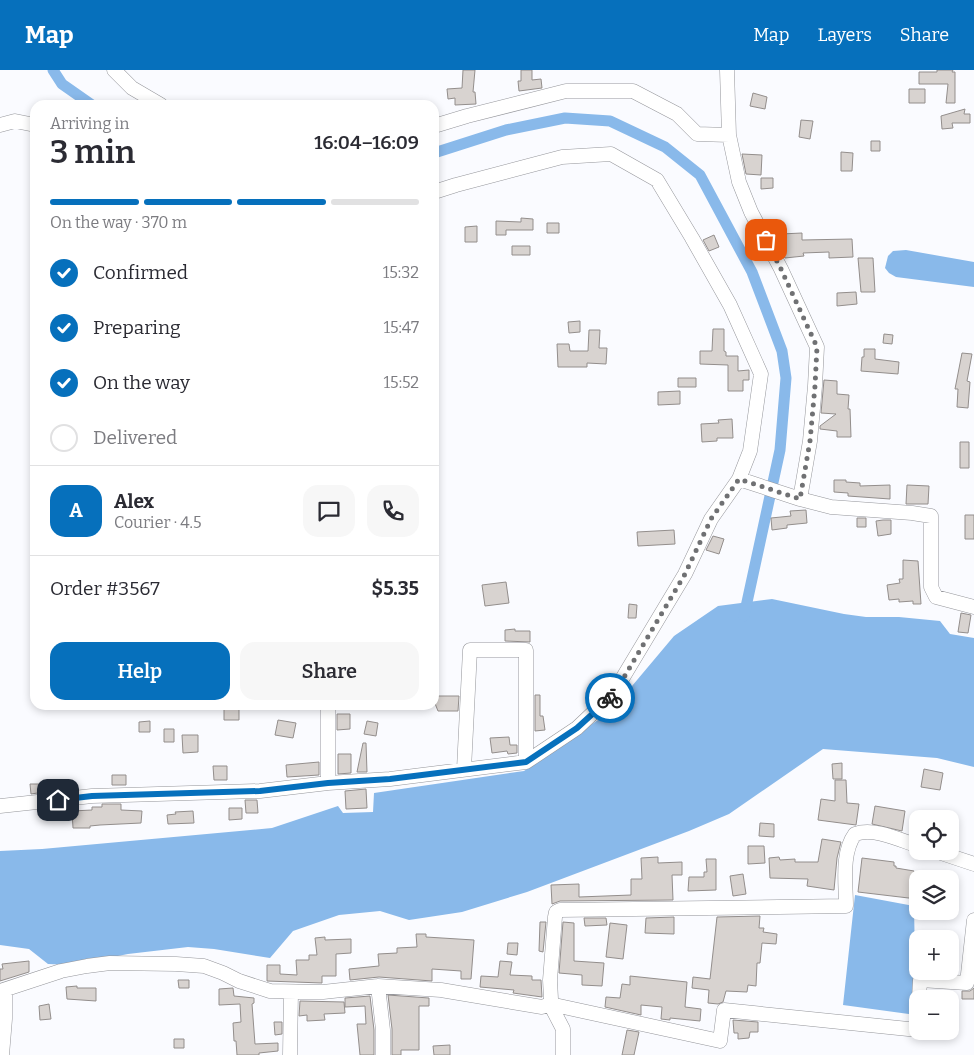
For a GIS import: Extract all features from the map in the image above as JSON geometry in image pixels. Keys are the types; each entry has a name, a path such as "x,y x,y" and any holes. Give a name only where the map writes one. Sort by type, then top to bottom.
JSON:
{"street":[{"path":"114,70 132,88 152,100"},
{"path":"727,70 729,135 739,182 751,212 781,269 817,347 810,441 800,499"},
{"path":"439,124 566,91 633,91 677,114 697,134 729,135"},
{"path":"0,125 15,121 30,124"},
{"path":"0,806 92,796 229,793 390,779 526,762 577,728 614,694 685,574 711,519 739,479 750,451 761,374 730,305 656,180 611,154 562,157 456,184 439,190"},
{"path":"739,479 831,507 931,516 931,587 936,597 974,607"},
{"path":"464,770 470,650 526,650 526,762"},
{"path":"328,710 328,783"},
{"path":"563,1055 564,1029 550,1004 554,917 556,912 560,910 846,906 848,848 855,834 860,832 876,833 909,843"},
{"path":"959,859 974,864"},
{"path":"919,990 920,980 967,983 974,920"},
{"path":"2,1055 5,1019 2,991 61,971 110,963 204,966 239,981 270,991 323,992 378,986 440,990 542,1007 550,1004 720,1041 724,1010 909,1029"},
{"path":"378,986 383,1030 383,1055"},
{"path":"290,1055 291,992"}],"water":[{"path":"906,250 974,262 974,287 896,277 889,273 885,268 888,256 893,251"},
{"path":"772,599 866,617 899,617 940,621 950,634 974,638 974,767 937,758 823,749 729,814 689,831 527,892 462,912 409,920 380,911 339,915 293,931 270,958 188,947 128,954 72,965 48,964 29,949 0,945 0,851 42,849 272,828 338,806 343,813 373,812 374,793 524,771 611,711 674,636 718,606"},
{"path":"855,895 909,905 909,920 914,920 914,930 909,930 909,980 915,980 916,990 909,990 909,1014 843,1005"}],"building":[{"path":"463,70 475,70 473,92 475,92 476,104 455,105 455,98 448,99 447,89 462,88"},
{"path":"521,70 532,70 532,80 541,79 542,88 519,91 518,81 521,81"},
{"path":"937,70 953,70 952,72 955,72 955,103 946,103 948,84 919,84 919,72 937,72"},
{"path":"909,89 925,89 925,103 909,103"},
{"path":"753,93 767,97 765,109 750,106"},
{"path":"965,109 964,114 970,114 970,123 952,123 953,128 942,129 941,116"},
{"path":"801,120 813,121 810,139 799,137"},
{"path":"871,141 880,141 880,151 871,151"},
{"path":"841,152 853,153 852,171 841,171"},
{"path":"742,154 762,155 761,175 746,174"},
{"path":"761,178 773,178 773,188 761,189"},
{"path":"521,218 533,219 533,230 506,230 506,235 496,235 496,221 521,222"},
{"path":"547,223 559,223 559,233 547,233"},
{"path":"477,226 477,242 465,242 465,227"},
{"path":"802,233 802,240 852,239 853,257 829,258 829,252 803,253 804,256 785,258 781,234"},
{"path":"714,235 719,247 709,251 703,240"},
{"path":"512,246 530,246 530,255 512,255"},
{"path":"858,258 873,258 875,292 861,292"},
{"path":"856,292 857,304 837,306 837,293"},
{"path":"580,321 580,332 569,333 568,322"},
{"path":"713,329 724,329 724,351 726,356 738,356 738,371 749,370 749,380 743,380 743,391 728,391 728,365 700,364 700,351 712,351"},
{"path":"589,330 600,330 599,348 607,348 606,364 587,363 587,367 558,367 557,344 569,344 570,351 588,351"},
{"path":"884,334 893,335 892,344 883,343"},
{"path":"864,349 875,349 875,359 899,362 898,374 861,371"},
{"path":"962,353 972,354 967,381 970,382 968,408 957,407 958,389 955,389"},
{"path":"678,378 696,378 696,387 678,387"},
{"path":"824,380 837,381 837,394 849,395 848,409 850,409 851,437 837,437 837,431 820,429 820,426 836,414 821,413"},
{"path":"680,391 680,404 658,405 658,392"},
{"path":"732,419 733,438 717,438 717,441 702,442 701,424 719,423 718,420"},
{"path":"960,442 969,442 969,468 960,468"},
{"path":"834,480 860,483 860,486 890,485 890,499 848,496 848,493 834,492"},
{"path":"907,485 929,486 928,504 906,504"},
{"path":"806,510 807,523 787,525 787,528 772,530 771,518 791,516 790,511"},
{"path":"965,515 974,515 974,539 965,539"},
{"path":"857,518 866,518 866,527 857,527"},
{"path":"891,520 891,534 878,536 876,521"},
{"path":"674,530 675,544 638,546 637,532"},
{"path":"713,536 724,539 719,554 706,550"},
{"path":"903,560 918,561 921,604 913,604 913,601 899,602 899,599 889,600 887,585 900,583 899,579 903,579"},
{"path":"506,582 509,603 485,606 482,585"},
{"path":"629,604 637,605 636,618 628,618"},
{"path":"961,613 971,615 968,633 958,632"},
{"path":"515,629 515,631 530,631 530,642 505,641 505,630"},
{"path":"535,695 540,695 540,716 543,716 545,730 535,731"},
{"path":"439,696 459,696 458,711 438,711"},
{"path":"224,710 239,710 239,720 224,720"},
{"path":"337,714 350,714 350,729 337,730"},
{"path":"278,720 296,723 293,738 275,735"},
{"path":"150,721 150,732 139,732 139,722"},
{"path":"367,721 378,723 376,736 364,734"},
{"path":"164,729 174,729 174,742 164,742"},
{"path":"182,735 198,735 198,752 183,753"},
{"path":"509,737 510,745 517,745 517,753 508,754 507,751 492,753 490,738"},
{"path":"363,743 366,743 367,772 357,772"},
{"path":"338,754 351,754 351,773 338,774"},
{"path":"319,762 319,775 287,777 286,765"},
{"path":"842,763 842,779 833,779 832,764"},
{"path":"213,766 227,766 227,780 214,780"},
{"path":"924,769 943,773 940,790 921,787"},
{"path":"112,775 126,775 126,785 112,785"},
{"path":"835,780 846,780 847,803 859,804 856,825 818,820 821,799 835,801"},
{"path":"30,784 43,784 44,792 31,794"},
{"path":"366,789 367,808 346,809 345,791"},
{"path":"245,800 257,800 258,813 246,813"},
{"path":"102,804 121,804 121,810 142,811 141,823 73,828 72,811 92,810 92,807 102,807"},
{"path":"875,806 905,811 902,831 872,824"},
{"path":"229,808 242,808 242,819 229,820"},
{"path":"193,811 194,823 168,824 167,815 176,814 175,812"},
{"path":"760,823 774,824 774,837 759,836"},
{"path":"822,839 841,842 837,858 834,890 807,886 808,879 770,878 769,858 779,857 780,860 795,859 795,862 818,862"},
{"path":"748,846 764,846 765,863 748,864"},
{"path":"658,857 658,863 682,862 682,875 672,875 673,900 560,901 552,904 551,885 579,884 579,897 631,895 631,879 642,879 641,858"},
{"path":"862,858 894,862 896,868 909,870 909,898 858,892"},
{"path":"706,859 716,859 716,890 688,891 689,877 704,877 704,872 707,872"},
{"path":"743,874 746,894 733,896 730,876"},
{"path":"760,916 759,928 764,928 763,932 777,934 776,944 762,943 760,963 757,963 756,986 748,985 747,992 726,991 723,1002 718,1004 708,1003 709,990 692,988 693,977 710,979 717,917"},
{"path":"674,917 674,934 645,933 646,918"},
{"path":"584,918 606,918 607,925 585,926"},
{"path":"540,922 546,922 543,952 539,951"},
{"path":"563,922 574,923 574,961 604,963 602,986 582,985 582,975 559,973"},
{"path":"610,923 627,925 623,959 606,957"},
{"path":"416,934 426,934 426,937 474,940 471,979 461,979 461,971 432,969 432,981 379,977 350,980 349,969 379,966 378,954 397,953 397,948 417,947"},
{"path":"325,937 325,940 351,939 351,953 336,954 336,976 322,976 322,983 267,981 267,965 280,965 280,974 297,975 296,960 309,960 309,955 317,955 315,938"},
{"path":"508,943 518,943 517,955 507,954"},
{"path":"29,961 29,972 0,981 0,969 3,969 2,964"},
{"path":"500,961 512,962 510,975 532,976 532,980 541,980 542,997 513,993 514,990 480,987 481,976 498,977"},
{"path":"630,976 687,982 685,1007 701,1009 700,1021 661,1019 662,1007 641,1005 641,1015 605,1007 606,997 620,998 622,984 630,985"},
{"path":"178,980 189,980 189,988 179,988"},
{"path":"77,986 77,988 96,988 96,1001 67,999 66,987"},
{"path":"233,988 234,996 254,998 254,1003 252,1004 255,1044 278,1043 278,1051 259,1053 259,1055 237,1055 233,1023 241,1022 240,1004 219,1005 219,989"},
{"path":"974,988 974,999 962,999 962,991 970,991"},
{"path":"388,995 429,998 429,1006 419,1006 419,1050 401,1050 401,1055 392,1055 392,1029"},
{"path":"370,996 374,1030 374,1055 360,1055 357,1024 366,1024 365,1006 345,1007 345,998"},
{"path":"300,1001 344,1002 345,1013 324,1014 325,1020 307,1021 307,1015 299,1016"},
{"path":"49,1004 51,1019 40,1020 39,1006"},
{"path":"733,1020 758,1022 758,1032 750,1032 749,1038 738,1039 738,1033 734,1033"},
{"path":"274,1022 282,1022 282,1034 275,1035"},
{"path":"627,1030 639,1032 634,1055 622,1055"},
{"path":"174,1039 184,1039 184,1048 174,1048"},
{"path":"450,1045 450,1055 434,1055 433,1046"}],"waterway":[{"path":"53,70 62,84 85,100"},
{"path":"439,151 506,130 565,118 610,121 665,147 700,175 752,272 782,351 786,378 780,450 744,616"}],"way so far":[{"path":"610,698 685,574 711,519 739,479 800,499 810,441 817,347 766,240"}],"route":[{"path":"58,800 92,796 260,791 328,783 390,779 526,762 577,728 610,698"}]}
